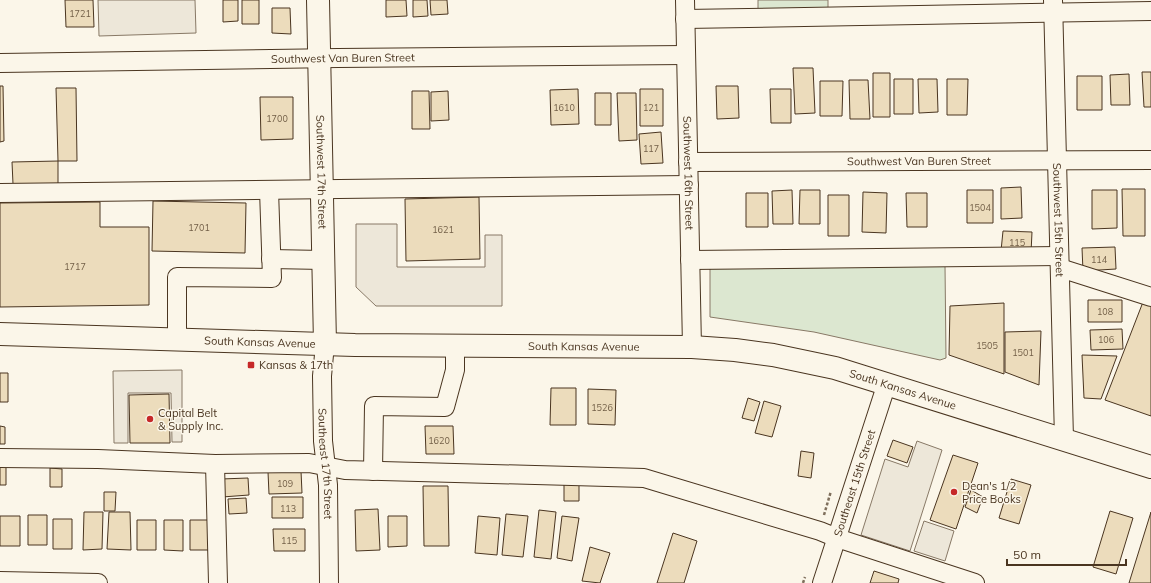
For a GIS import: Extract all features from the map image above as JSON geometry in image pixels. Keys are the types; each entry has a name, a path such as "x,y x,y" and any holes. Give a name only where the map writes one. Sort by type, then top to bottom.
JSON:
{"main road":[{"name":"Southwest 17th Street","path":"318,0 324,344"},
{"name":"South Kansas Avenue","path":"0,334 324,344 692,347 735,350 773,355 835,368 887,383 1151,467"}],"street":[{"name":"Southwest 16th Street","path":"684,0 692,347"},
{"path":"685,19 1054,6 1151,11"},
{"name":"Southwest 15th Street","path":"1054,6 1064,439"},
{"name":"Southwest Van Buren Street","path":"0,63 319,58 686,55"},
{"name":"Southwest Van Buren Street","path":"688,162 1151,160"},
{"path":"0,193 689,185"},
{"path":"177,340 177,277 272,278 269,190"},
{"path":"271,259 323,260"},
{"path":"690,260 1059,262 1151,297"},
{"name":"Southeast 17th Street","path":"324,344 322,376 323,441 328,485 330,583"},
{"path":"373,471 374,406 445,407 455,370 455,346"},
{"name":"Southeast 15th Street","path":"822,583 887,383"},
{"path":"0,458 98,459 216,464 310,463 345,470 644,478 820,531 837,538 975,583"},
{"path":"216,464 218,583"},
{"path":"0,581 98,583"}],"green space":[{"path":"758,0 828,0 828,10 758,11"},
{"path":"945,265 946,358 940,360 814,332 710,317 710,266"}],"shaded area":[{"path":"98,0 195,0 196,33 99,36"},
{"path":"356,224 397,224 397,267 485,267 485,235 502,235 502,306 376,306 356,287"},
{"path":"182,370 182,442 172,442 171,393 128,393 128,443 114,443 113,371"},
{"path":"917,441 942,450 910,551 861,535 885,459 908,467"},
{"path":"924,521 954,531 945,561 914,551"}],"building":[{"path":"65,0 93,0 94,27 66,27"},
{"path":"223,0 238,0 238,21 223,22"},
{"path":"242,0 259,0 259,24 242,24"},
{"path":"386,0 406,0 407,16 386,17"},
{"path":"413,0 427,0 428,16 413,17"},
{"path":"430,0 447,0 448,14 431,15"},
{"path":"272,8 290,8 291,34 272,33"},
{"path":"793,68 813,68 815,113 795,114"},
{"path":"1142,72 1151,72 1151,107 1144,107"},
{"path":"873,73 890,73 890,117 873,117"},
{"path":"1129,74 1130,105 1111,105 1110,75"},
{"path":"1077,76 1102,76 1102,110 1077,110"},
{"path":"894,79 913,79 913,114 894,114"},
{"path":"918,79 937,79 938,112 919,113"},
{"path":"947,79 968,79 967,115 947,115"},
{"path":"849,80 868,80 870,119 850,119"},
{"path":"820,81 843,81 842,116 820,116"},
{"path":"0,86 3,86 4,141 0,142"},
{"path":"716,86 738,86 739,118 717,119"},
{"path":"56,88 76,88 77,161 58,161"},
{"path":"578,89 579,124 551,125 550,90"},
{"path":"640,89 663,89 663,126 640,126"},
{"path":"770,89 791,89 791,123 771,123"},
{"path":"412,91 429,91 430,129 412,129"},
{"path":"448,91 449,120 431,121 431,92"},
{"path":"595,93 611,93 611,125 595,125"},
{"path":"617,93 636,93 637,140 619,141"},
{"path":"260,97 293,97 293,139 261,140"},
{"path":"661,132 663,163 641,164 639,134"},
{"path":"58,161 58,184 13,184 12,162"},
{"path":"1021,187 1022,218 1001,219 1001,188"},
{"path":"1122,189 1145,189 1145,236 1123,236"},
{"path":"792,190 793,224 773,224 772,191"},
{"path":"800,190 820,190 820,224 799,224"},
{"path":"967,190 993,190 993,223 967,223"},
{"path":"1092,190 1117,190 1117,228 1092,229"},
{"path":"863,192 887,193 886,233 862,232"},
{"path":"746,193 768,193 768,227 746,227"},
{"path":"906,193 927,193 927,227 907,227"},
{"path":"828,195 849,195 849,236 828,236"},
{"path":"479,197 480,259 406,261 405,199"},
{"path":"153,201 246,203 245,253 152,251"},
{"path":"100,202 100,227 149,227 149,305 0,307 0,203"},
{"path":"1003,231 1032,232 1031,253 1001,251"},
{"path":"1115,247 1116,269 1083,271 1082,248"},
{"path":"1088,300 1122,300 1122,322 1088,322"},
{"path":"1143,302 1151,305 1151,416 1105,400"},
{"path":"1004,303 1004,374 949,355 950,306"},
{"path":"1122,329 1123,349 1091,350 1090,330"},
{"path":"1041,331 1039,385 1005,372 1005,332"},
{"path":"1082,355 1117,356 1101,399 1084,398"},
{"path":"0,373 8,373 8,402 0,402"},
{"path":"551,388 576,388 576,425 550,425"},
{"path":"588,389 616,390 615,425 588,424"},
{"name":"Capital Belt & Supply Inc.","path":"169,394 170,443 130,443 129,395"},
{"path":"748,398 760,402 754,421 742,418"},
{"path":"764,401 781,406 772,437 755,433"},
{"path":"0,426 5,427 5,444 0,444"},
{"path":"425,426 453,426 454,454 426,454"},
{"path":"893,440 913,447 907,463 887,456"},
{"path":"801,451 814,453 811,478 798,476"},
{"name":"Dean's 1/2 Price Books","path":"953,455 978,463 956,529 930,520"},
{"path":"0,466 6,466 6,485 0,485"},
{"path":"50,468 62,469 62,487 50,487"},
{"path":"301,471 302,493 269,494 268,472"},
{"path":"248,478 249,495 222,497 221,479"},
{"path":"1011,479 1031,485 1019,524 999,518"},
{"path":"579,483 579,501 564,501 564,484"},
{"path":"423,486 448,486 449,546 424,546"},
{"path":"971,490 983,497 977,513 965,507"},
{"path":"104,492 116,492 115,511 104,511"},
{"path":"272,497 303,497 303,518 272,518"},
{"path":"246,498 247,513 229,514 228,499"},
{"path":"378,509 380,550 356,551 355,510"},
{"path":"539,510 556,512 551,559 534,557"},
{"path":"1110,511 1133,518 1116,574 1093,567"},
{"path":"84,512 103,512 102,549 83,550"},
{"path":"109,512 130,512 131,550 107,549"},
{"path":"1151,512 1151,583 1129,583"},
{"path":"506,514 528,516 523,557 502,555"},
{"path":"28,515 47,515 47,545 28,545"},
{"path":"0,516 20,516 20,546 0,546"},
{"path":"388,516 407,516 407,546 388,547"},
{"path":"478,516 500,518 497,555 475,553"},
{"path":"562,516 579,518 572,561 557,558"},
{"path":"53,519 72,519 72,549 53,549"},
{"path":"137,520 156,520 156,550 137,550"},
{"path":"164,520 183,520 183,551 164,550"},
{"path":"190,520 209,520 209,550 190,550"},
{"path":"273,529 305,529 305,551 274,551"},
{"path":"673,533 697,541 684,583 657,583"},
{"path":"590,547 610,553 600,583 582,581"},
{"path":"874,571 899,579 898,583 870,583"}],"place":[{"name":"Kansas & 17th","path":"251,365"},
{"name":"Capital Belt & Supply Inc.","path":"150,419"},
{"name":"Dean's 1/2 Price Books","path":"954,492"}]}
